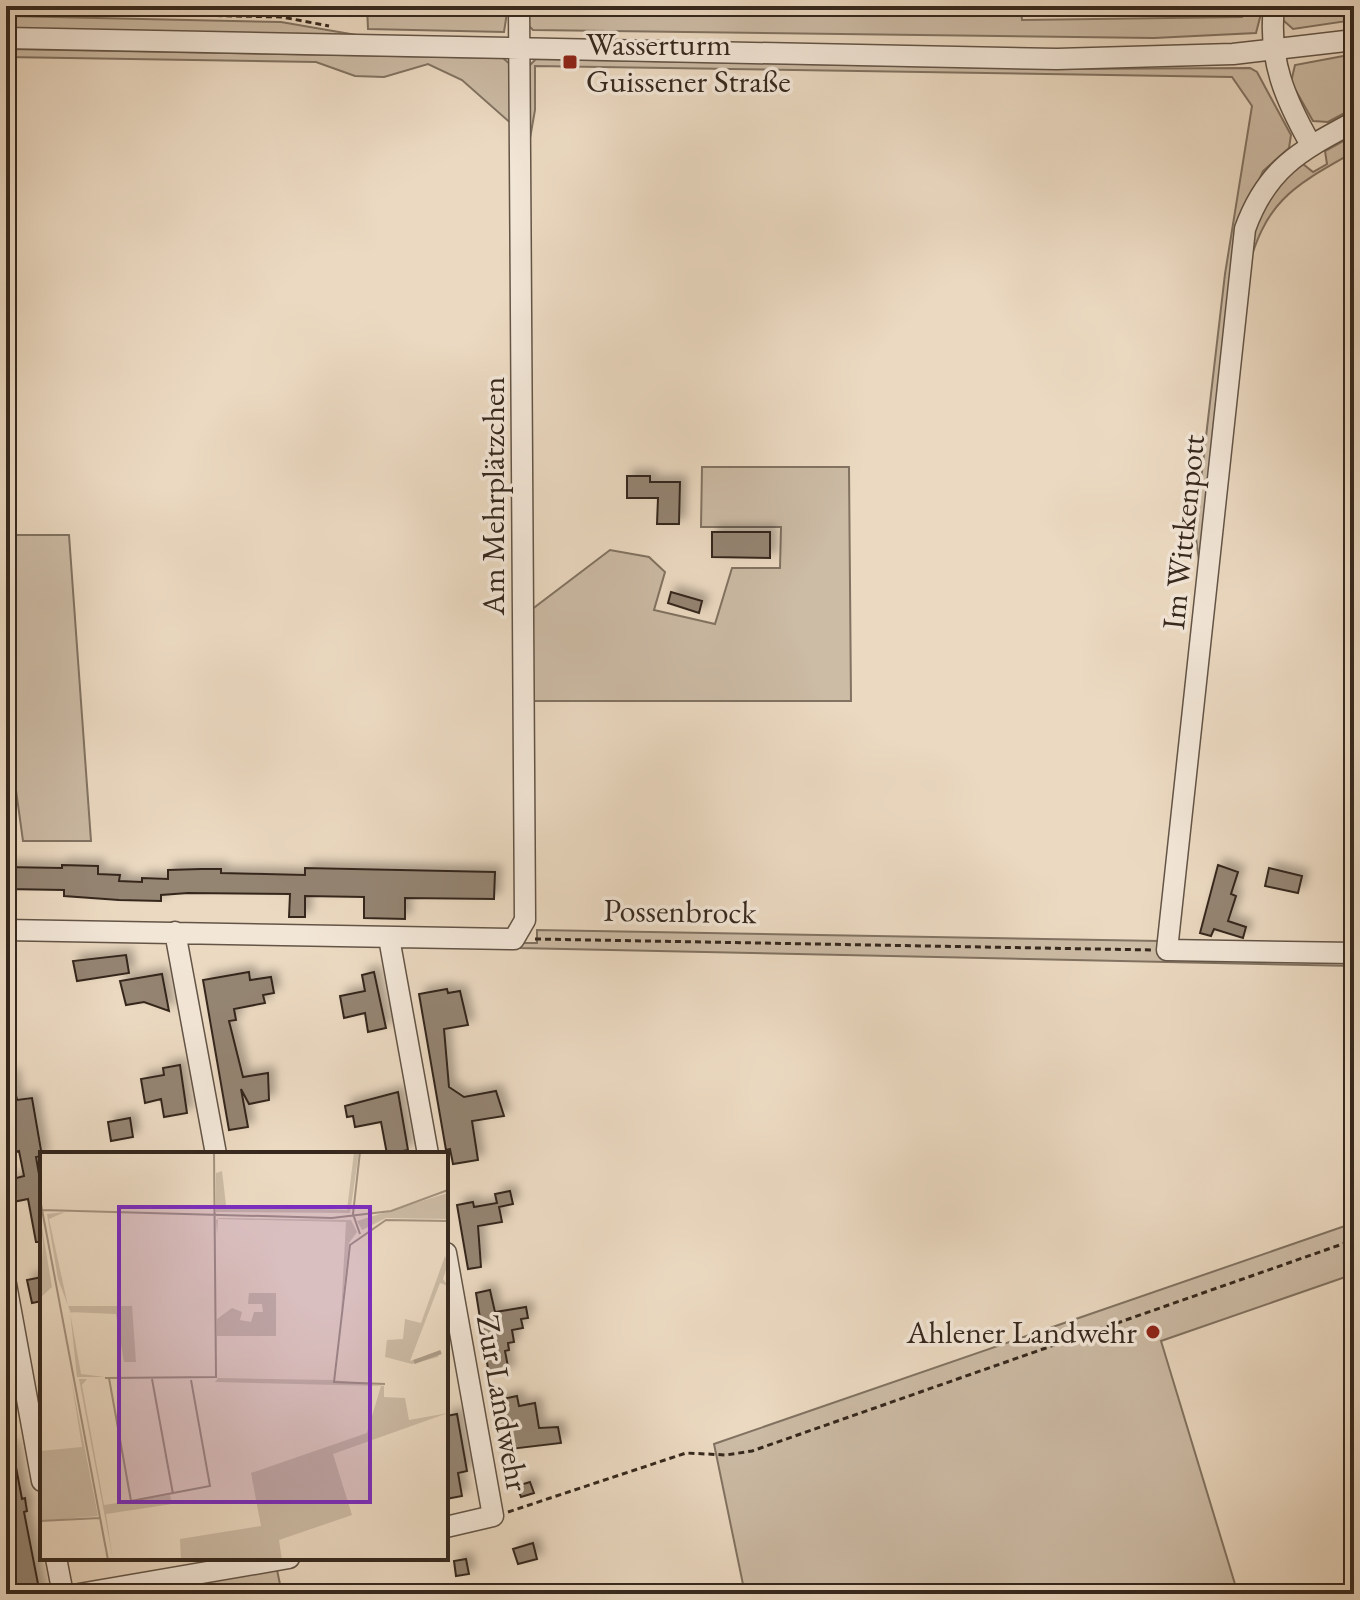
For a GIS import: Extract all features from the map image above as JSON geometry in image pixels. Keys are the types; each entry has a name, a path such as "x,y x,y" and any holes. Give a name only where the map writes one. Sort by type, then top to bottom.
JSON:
{"street":[{"path":"1274,6 1272,51 1280,87 1311,145"},
{"name":"Am Mehrplätzchen","path":"514,939 525,920 526,851 519,7"},
{"path":"6,38 1043,59 1154,58 1272,51 1354,40"},
{"name":"Im Wittkenpott","path":"1167,950 1245,229 1264,188 1284,164 1311,145 1354,122"},
{"path":"6,930 514,939"},
{"path":"175,932 216,1152"},
{"path":"389,938 428,1152"},
{"path":"1167,950 1354,953"},
{"name":"Zur Landwehr","path":"448,1264 493,1516 448,1527"},
{"path":"6,1284 40,1470"},
{"path":"56,1560 63,1594"},
{"path":"79,1594 277,1560"}],"path":[{"path":"432,6 519,7"},
{"path":"6,11 282,17 340,28"},
{"name":"Possenbrock","path":"514,939 1167,950"},
{"path":"493,1516 686,1453 726,1455 752,1451 1354,1240"}],"shaded area":[{"path":"367,6 508,6 504,32 368,29"},
{"path":"528,6 1021,6 1022,20 1242,17 1244,6 1263,6 1256,33 1154,38 533,30 528,25"},
{"path":"1283,6 1300,6 1309,12 1354,7 1354,20 1293,29 1283,20"},
{"path":"6,16 281,22 368,37 6,30"},
{"path":"6,49 503,58 512,66 514,126 462,80 428,64 384,77 355,76 316,62 6,57"},
{"path":"1354,54 1354,108 1328,122 1313,121 1291,82 1295,65"},
{"path":"536,59 1059,69 1250,68 1257,72 1291,135 1289,148 1263,171 1241,220 1202,582 1195,531 1225,274 1252,106 1232,77 535,66 535,110 529,144 529,66"},
{"path":"1354,135 1354,152 1297,187 1272,213 1253,251 1246,276 1256,226 1277,187 1303,164 1313,172 1327,164 1325,151"},
{"path":"702,467 849,467 851,701 533,701 531,610 610,550 649,557 665,572 654,610 715,624 732,568 780,568 781,527 701,527"},
{"path":"6,535 69,535 91,841 23,841 6,718"},
{"path":"537,930 1160,941 1354,956 1354,966 518,948 518,943 537,943"},
{"path":"1354,1206 1354,1274 1161,1341 1238,1594 745,1594 714,1444 1345,1226"},
{"path":"276,1565 282,1594 96,1594"}],"building":[{"path":"627,476 650,476 650,482 680,482 679,524 657,524 658,498 627,498"},
{"path":"712,532 770,532 770,558 712,557"},
{"path":"671,592 702,601 699,613 668,603"},
{"path":"62,865 98,866 98,874 120,875 119,881 142,882 142,878 168,879 168,870 201,869 221,869 221,873 305,875 305,868 495,872 494,899 405,898 405,919 364,918 364,897 305,896 305,917 289,917 290,894 188,893 161,895 161,901 64,896 64,890 6,889 6,867 62,868"},
{"path":"1218,865 1238,872 1231,894 1236,896 1228,921 1246,927 1243,938 1214,929 1211,936 1200,933"},
{"path":"1269,868 1302,876 1298,893 1265,886"},
{"path":"126,955 129,973 77,981 73,961"},
{"path":"249,972 250,980 271,977 274,993 263,995 265,1003 234,1009 236,1020 229,1021 243,1077 268,1073 269,1100 249,1104 241,1089 248,1127 229,1130 203,980"},
{"path":"374,972 386,1028 368,1032 365,1013 344,1018 340,996 365,991 362,975"},
{"path":"162,974 169,1011 144,1002 126,1005 120,981"},
{"path":"447,989 448,993 460,991 468,1025 444,1029 449,1087 464,1097 496,1091 504,1116 472,1121 478,1160 453,1164 450,1149 446,1150 419,994"},
{"path":"180,1065 187,1113 164,1117 161,1099 145,1103 141,1079 164,1075 163,1068"},
{"path":"6,1075 12,1075 17,1100 32,1098 41,1152 36,1157 40,1180 40,1242 36,1242 28,1199 13,1202 9,1180 24,1176 19,1151 11,1153 6,1121"},
{"path":"398,1092 408,1150 387,1152 381,1122 355,1127 353,1116 347,1117 345,1106"},
{"path":"130,1118 133,1137 111,1141 108,1122"},
{"path":"510,1191 513,1204 499,1207 502,1222 478,1226 481,1267 468,1269 457,1205 473,1202 474,1207 497,1203 495,1194"},
{"path":"40,1277 40,1301 32,1303 27,1280"},
{"path":"490,1290 495,1312 526,1307 528,1318 521,1319 523,1328 512,1330 514,1342 508,1343 509,1350 505,1351 509,1372 489,1375 476,1293"},
{"path":"517,1396 519,1406 535,1403 539,1428 558,1427 561,1443 502,1450 493,1401"},
{"path":"457,1414 467,1471 458,1473 462,1496 448,1499 448,1416"},
{"path":"12,1446 22,1499 25,1498 27,1511 24,1512 40,1594 26,1594 25,1589 7,1592 6,1447"},
{"path":"530,1482 534,1493 521,1497 517,1486"},
{"path":"533,1543 537,1559 518,1564 513,1549"},
{"path":"466,1559 469,1574 456,1576 454,1561"}],"place":[{"name":"Wasserturm Guissener Straße","path":"570,62"},
{"name":"Ahlener Landwehr","path":"1153,1332"}]}
